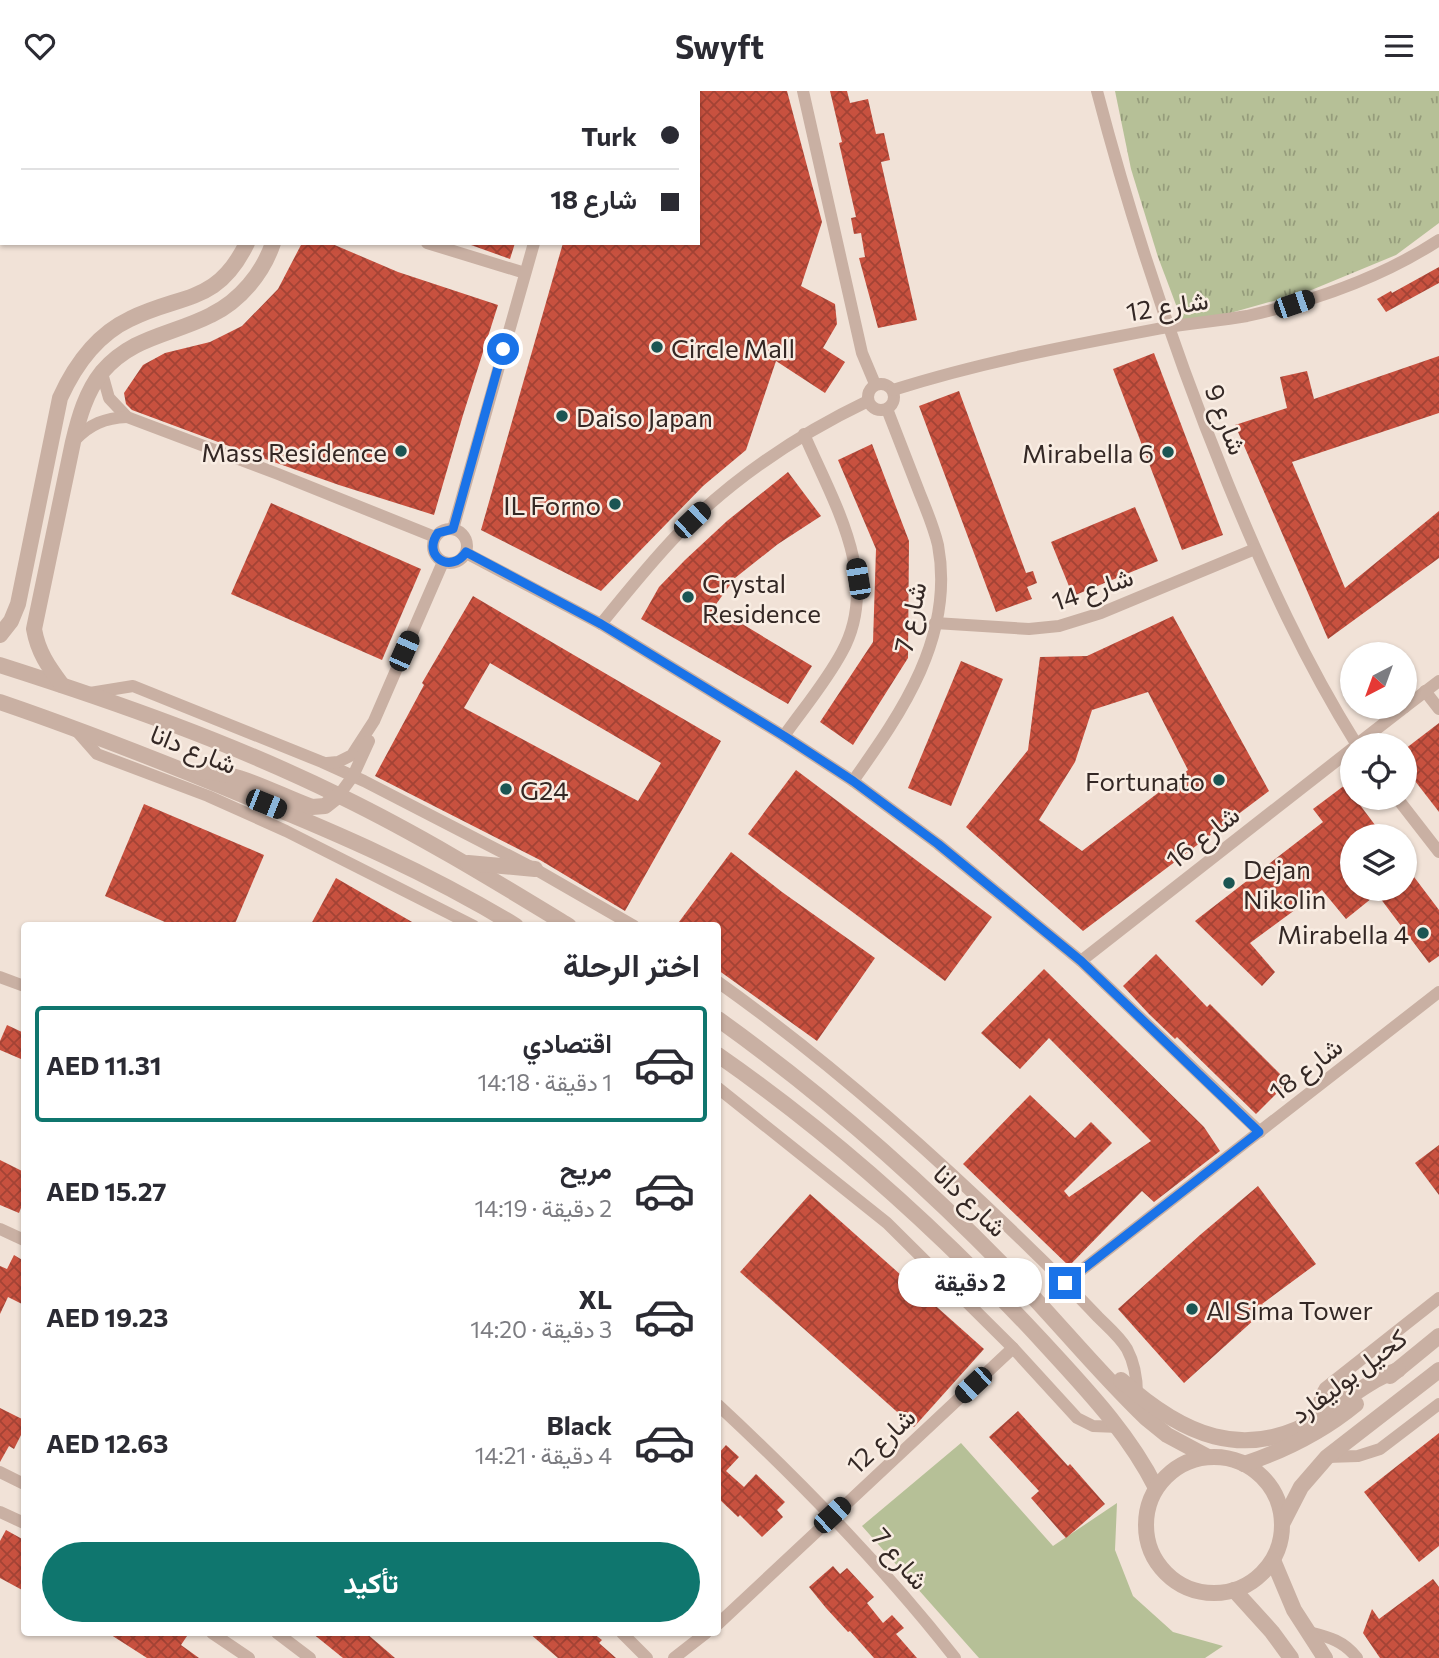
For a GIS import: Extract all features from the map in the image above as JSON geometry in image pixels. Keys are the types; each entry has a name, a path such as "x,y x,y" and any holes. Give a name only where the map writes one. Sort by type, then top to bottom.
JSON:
{"street":[{"path":"803,91 862,353 875,384"},
{"name":"شارع 9","path":"1097,91 1118,171 1168,327 1209,437 1255,549 1318,681 1348,733"},
{"name":"شارع 12","path":"893,390 1016,358 1168,327 1244,316 1294,304 1343,288 1439,240"},
{"path":"0,635 12,621 18,604 61,398 71,374 87,352 106,334 128,319 200,295 221,281 238,262 246,245"},
{"path":"62,685 37,648 34,629 78,419 88,394 102,373 139,342 212,315 235,299 254,279 272,245"},
{"path":"434,245 525,272"},
{"path":"453,529 533,245"},
{"path":"102,373 109,398 127,417"},
{"path":"875,384 888,385 893,390 894,401 887,409 876,409 868,401 867,394 875,384"},
{"path":"601,624 651,564 707,506 770,456 804,434 868,401"},
{"name":"شارع 7","path":"853,781 904,707 925,661 936,623 941,583 937,543 887,409"},
{"path":"73,442 97,422 127,417 435,537"},
{"path":"784,736 842,652 852,629 857,604 858,579 854,554 804,434"},
{"path":"39,501 42,508 49,512 60,508"},
{"path":"453,529 465,537 466,552 454,563 443,562 434,554 432,542 442,530 453,529"},
{"name":"شارع 14","path":"936,623 1029,629 1080,621 1255,549"},
{"path":"466,552 601,624 853,781 938,844 1081,961 1259,1132"},
{"path":"189,772 221,773 312,807 325,806 339,795 353,776 443,562"},
{"name":"شارع دانا","path":"0,665 90,694 217,741 339,795 464,862 562,922"},
{"name":"شارع 16","path":"1418,697 1439,681"},
{"path":"90,694 134,686 322,762 535,869 627,922"},
{"path":"1425,691 1439,709"},
{"name":"شارع دانا","path":"0,702 72,726 317,825 413,869 509,922"},
{"name":"شارع 16","path":"1372,733 1390,719"},
{"path":"322,762 338,762 352,755 374,721"},
{"path":"72,726 97,754 208,796 286,831 466,922"},
{"name":"شارع 16","path":"1081,961 1340,758"},
{"path":"1407,810 1439,852"},
{"path":"464,862 535,869"},
{"path":"721,984 835,1070 954,1173 1125,1346 1133,1360 1137,1376 1137,1395"},
{"name":"شارع 18","path":"1065,1283 1439,992"},
{"name":"شارع دانا","path":"721,1021 828,1104 920,1185 1044,1307 1146,1418 1167,1435 1208,1457"},
{"name":"شارع دانا","path":"721,1057 814,1127 947,1245 1028,1326 1119,1427 1140,1456 1156,1488"},
{"path":"721,1090 887,1223 1013,1348 1077,1418 1093,1426 1119,1427"},
{"path":"0,1229 21,1239"},
{"path":"1044,1307 1067,1324 1137,1395 1173,1420 1213,1437 1256,1439 1319,1424 1319,1397 1325,1388 1439,1297"},
{"name":"كحيل بوليفارد","path":"1244,1464 1273,1454 1319,1424 1352,1408 1439,1336"},
{"name":"شارع 12","path":"721,1620 1013,1348"},
{"name":"كحيل بوليفارد","path":"1283,1522 1301,1487 1327,1457 1439,1370"},
{"path":"1327,1457 1358,1457 1380,1449 1439,1404"},
{"name":"شارع 7","path":"721,1408 832,1515 883,1570 955,1658"},
{"path":"1220,1457 1244,1464 1257,1471 1275,1494 1283,1522 1279,1548 1263,1573 1250,1584 1218,1593 1194,1590 1172,1578 1160,1566 1152,1552 1146,1519 1156,1488 1179,1466 1193,1460 1220,1457"},
{"path":"0,1472 21,1482"},
{"path":"0,1511 21,1522"},
{"path":"1273,1560 1286,1594 1325,1658"},
{"path":"1234,1590 1272,1632 1291,1658"},
{"path":"1308,1632 1336,1639 1357,1658"},
{"path":"216,1636 248,1658"},
{"path":"281,1636 310,1658"},
{"path":"625,1636 647,1658"},
{"path":"674,1658 702,1636"}],"green space":[{"path":"1115,91 1439,91 1439,223 1396,255 1309,291 1184,326 1158,257 1131,169"},
{"path":"961,1443 1053,1546 1117,1503 1115,1550 1133,1596 1173,1632 1223,1646 1205,1658 979,1658 862,1526"}],"building":[{"name":"Circle Mall","path":"700,91 787,91 822,222 801,286 835,304 837,324 823,348 845,362 825,393 776,361 746,450 703,486 601,591 481,530 562,245 700,245"},
{"path":"830,91 847,91 850,103 868,99 876,134 884,133 890,160 881,162 917,320 878,328 859,258 865,257 861,233 854,234 851,218 856,217"},
{"path":"301,245 335,245 398,272 498,305 434,515 237,449 132,410 126,404 124,393 143,365 165,353 210,342 242,326 278,289"},
{"path":"471,245 514,245 510,259"},
{"path":"1439,267 1439,283 1386,312 1377,299 1391,291 1392,293"},
{"name":"Mirabella 6","path":"1154,353 1223,535 1182,550 1113,369"},
{"path":"1439,356 1439,413 1292,462 1345,588 1439,511 1439,558 1328,639 1235,425 1287,408 1280,377 1307,371 1314,399"},
{"path":"959,391 1026,573 1033,571 1037,583 1027,587 1032,599 996,612 919,406"},
{"path":"872,444 909,541 908,658 853,745 820,722 873,642 876,549 838,460"},
{"name":"Crystal Residence","path":"788,472 821,516 778,544 735,578 714,607 812,666 788,704 641,619 659,587 685,560 727,521"},
{"path":"271,503 421,569 382,660 231,594"},
{"path":"1135,507 1158,561 1073,596 1051,542"},
{"name":"G24","path":"473,596 721,741 625,911 540,860 375,776 424,685 422,683","holes":["490,663 661,763 638,801 464,708"]},
{"name":"Fortunato","path":"1173,616 1269,791 1083,931 966,827 1028,750 1040,657 1087,656","holes":["1148,692 1188,770 1082,851 1039,820 1075,762 1092,710"]},
{"path":"961,661 1003,679 951,806 908,788"},
{"path":"1439,723 1439,812 1417,784 1417,740"},
{"path":"796,770 992,917 945,981 748,834"},
{"path":"1340,789 1340,810 1364,810 1374,824 1340,824 1340,901 1368,901 1346,919 1322,890 1250,943 1275,972 1262,986 1195,921 1323,822 1313,809"},
{"path":"144,804 264,855 236,922 165,922 105,896"},
{"path":"731,852 875,958 817,1041 721,972 721,922 679,922"},
{"path":"336,878 412,922 312,922"},
{"path":"1417,881 1439,910 1439,956 1429,963 1382,901 1417,901"},
{"path":"1156,954 1207,1007 1210,1004 1288,1082 1256,1114 1177,1037 1175,1039 1149,1014 1123,986"},
{"path":"1044,969 1204,1127 1220,1151 1154,1202 1142,1191 1069,1266 963,1164 1030,1095 1075,1138 1091,1122 1112,1143 1064,1191 1069,1197 1151,1141 1049,1038 1020,1069 981,1033"},
{"path":"7,1025 21,1032 21,1059 0,1050 0,1041"},
{"path":"1439,1145 1439,1195 1415,1163"},
{"path":"0,1160 21,1170 21,1208 19,1213 0,1205"},
{"name":"Al Sima Tower","path":"1258,1186 1316,1264 1262,1304 1266,1309 1184,1383 1118,1309"},
{"path":"810,1194 984,1349 914,1427 740,1272"},
{"path":"14,1255 21,1259 21,1304 8,1297 0,1314 0,1266 7,1269"},
{"path":"0,1408 21,1418 21,1435 14,1449 9,1446 0,1462"},
{"path":"1018,1411 1105,1504 1066,1538 1031,1498 1039,1491 989,1437"},
{"path":"1439,1433 1439,1546 1419,1562 1364,1492"},
{"path":"726,1445 739,1457 726,1471 744,1487 756,1474 785,1502 777,1510 783,1517 762,1537 721,1501 721,1451"},
{"path":"6,1530 21,1538 21,1589 0,1578 0,1541"},
{"path":"833,1566 840,1574 847,1568 874,1597 867,1603 883,1623 892,1615 904,1628 896,1634 917,1658 874,1658 826,1608 809,1587"},
{"path":"1433,1579 1439,1587 1439,1658 1380,1658 1363,1633 1372,1609 1379,1619"},
{"path":"113,1636 187,1636 181,1645 199,1658 147,1658"},
{"path":"316,1636 369,1636 395,1658 343,1658"},
{"path":"532,1636 597,1636 602,1640 599,1643 616,1658 558,1658"}],"place":[{"name":"Circle Mall","path":"657,347"},
{"name":"Daiso Japan","path":"562,416"},
{"name":"Mass Residence","path":"401,451"},
{"name":"Mirabella 6","path":"1168,452"},
{"name":"IL Forno","path":"615,504"},
{"name":"Crystal Residence","path":"688,597"},
{"name":"Fortunato","path":"1219,780"},
{"name":"G24","path":"506,789"},
{"name":"Dejan Nikolin","path":"1229,883"},
{"name":"Mirabella 4","path":"1423,933"},
{"name":"Al Sima Tower","path":"1192,1309"}],"route":[{"path":"503,349 453,529 442,530 432,542 434,554 438,559 454,563 466,552 601,624 853,781 938,844 1081,961 1259,1132 1065,1283"}]}
